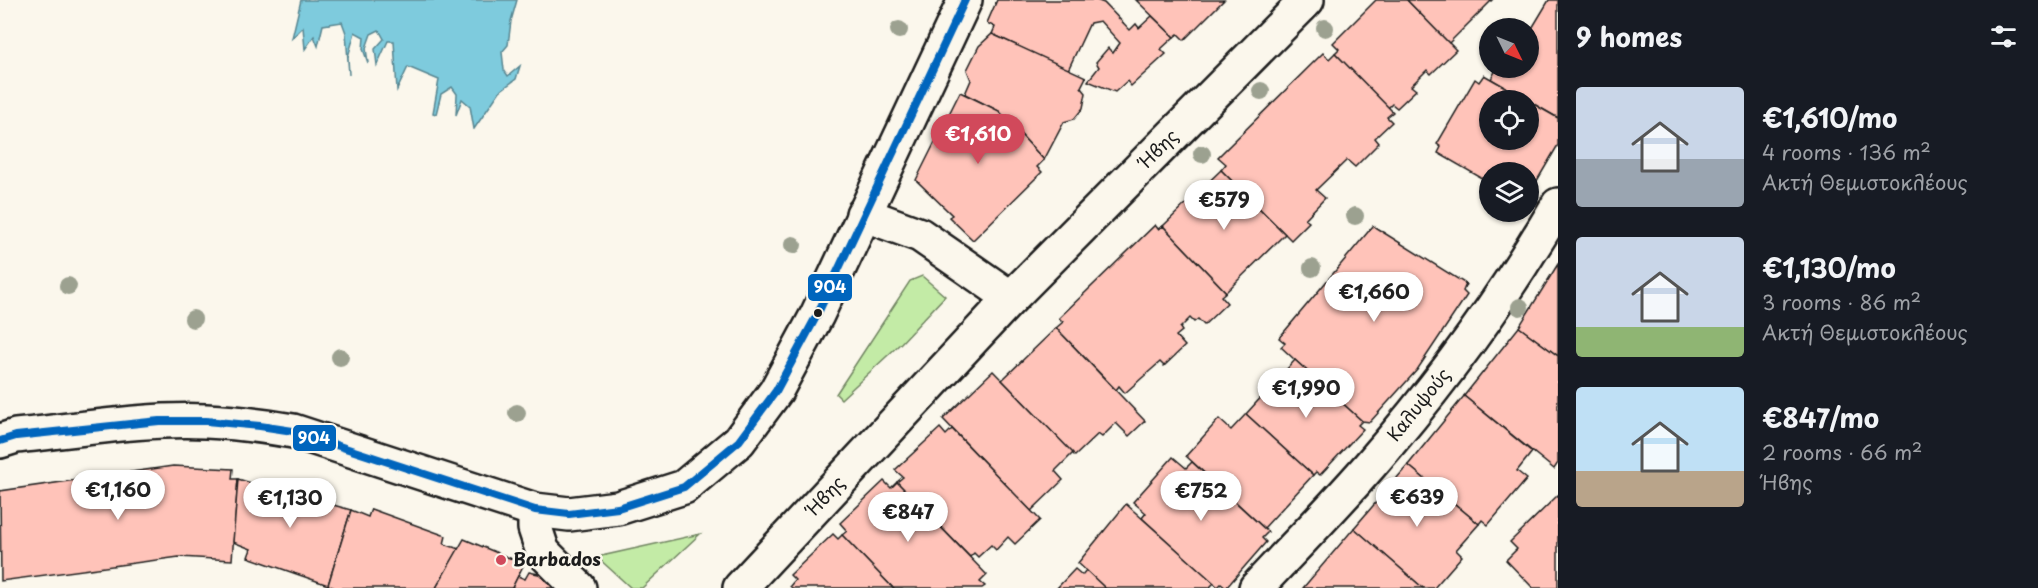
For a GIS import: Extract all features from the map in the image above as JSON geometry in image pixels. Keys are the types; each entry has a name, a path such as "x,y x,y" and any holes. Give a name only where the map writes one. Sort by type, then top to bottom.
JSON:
{"street":[{"path":"0,441 16,436 127,424 204,421 261,425 293,431 535,510 569,514 618,508 684,487 739,441 781,382 817,315 965,0"},
{"name":"Ήβης","path":"740,588 1011,298 1307,0"},
{"name":"Καλυψούς","path":"1256,588 1371,464 1444,375 1537,240 1558,205"},
{"path":"863,214 920,235 1011,298"},
{"path":"535,510 536,528 543,552 579,588"}],"green space":[{"path":"922,276 945,296 901,343 841,399 836,394 910,281"},
{"path":"700,534 642,588 631,588 597,557"}],"water":[{"path":"301,0 517,0 508,45 502,52 504,70 508,76 520,66 516,79 500,91 474,129 470,106 462,99 456,115 457,94 452,87 441,94 436,114 433,113 439,80 408,67 397,90 394,41 388,41 377,65 375,49 384,39 379,30 371,34 366,48 368,63 363,49 364,37 355,32 348,57 349,75 346,33 342,22 323,25 318,46 314,36 305,49 303,27 292,38"}],"building":[{"path":"997,0 1096,0 1104,3 1130,30 1136,24 1139,28 1152,16 1174,37 1161,49 1166,54 1131,86 1127,81 1115,92 1088,81 1099,67 1096,62 1108,48 1113,53 1120,43 1100,21 1090,23 1068,70 992,34 995,27 987,23"},
{"path":"1136,0 1224,0 1184,40 1178,34 1174,37"},
{"path":"1376,0 1407,0 1456,50 1431,74 1427,70 1411,86 1416,90 1397,108 1392,104 1388,108 1335,53 1339,49 1333,43"},
{"path":"1407,0 1492,0 1449,43"},
{"path":"1549,0 1558,0 1558,118 1539,107 1539,90 1510,90 1491,79 1539,78 1538,18"},
{"path":"992,34 1086,77 1081,87 1086,93 1083,108 1074,119 1064,122 1044,160 999,111 965,94 971,80 967,70 979,46"},
{"path":"1323,53 1329,59 1335,53 1393,112 1387,117 1392,122 1375,138 1379,143 1355,167 1347,160 1316,190 1325,198 1305,219 1309,222 1291,240 1221,170 1226,164 1218,157"},
{"path":"1482,78 1489,78 1510,90 1479,90 1479,150 1539,150 1539,107 1558,118 1558,145 1539,177 1539,162 1479,162 1479,177 1438,153 1441,147 1437,144 1475,79 1479,82"},
{"path":"960,92 999,111 1044,160 1037,167 1042,172 973,240 949,217 952,215 916,180"},
{"path":"1221,170 1285,234 1226,292 1163,226"},
{"path":"1155,225 1158,229 1163,226 1226,292 1221,296 1227,303 1204,325 1198,319 1194,322 1190,318 1176,336 1185,346 1164,366 1160,362 1125,393 1119,386 1116,390 1056,328 1063,322 1059,318"},
{"path":"1373,226 1466,284 1463,291 1467,295 1417,370 1370,422 1362,421 1295,360 1281,347 1285,343 1279,338"},
{"path":"1558,264 1558,356 1519,327"},
{"path":"1519,327 1558,356 1558,463 1554,469 1464,396"},
{"path":"1056,328 1145,421 1129,436 1116,423 1102,437 1098,434 1075,456 1002,380"},
{"path":"1295,360 1362,421 1358,425 1363,429 1320,475 1316,472 1313,475 1246,414"},
{"path":"993,371 1073,453 1055,471 1063,480 1031,511 943,419"},
{"path":"1464,396 1532,452 1517,471 1527,479 1488,525 1482,520 1479,524 1408,465"},
{"path":"1246,414 1313,475 1264,528 1186,456 1219,419 1231,430"},
{"path":"940,428 946,435 952,429 1040,520 1015,544 1008,537 996,550 991,545 978,557 974,553 970,557 897,482 903,477 895,470"},
{"path":"1173,457 1186,468 1192,462 1268,532 1262,538 1266,542 1226,588 1221,584 1218,587 1142,518 1146,513 1133,502"},
{"path":"1408,465 1479,524 1456,550 1462,556 1434,588 1423,588 1354,528"},
{"path":"173,466 233,469 232,479 238,479 232,560 179,557 1,581 0,491"},
{"path":"238,479 271,489 273,484 321,497 319,501 351,510 328,585 248,557 251,549 233,542"},
{"path":"884,481 891,488 897,482 987,575 980,582 985,586 982,588 893,588 842,535 847,531 840,523"},
{"path":"1558,495 1558,588 1533,588 1506,560 1517,549 1510,542"},
{"path":"1126,504 1214,583 1211,588 1105,588 1078,563"},
{"path":"371,509 446,536 444,544 459,549 436,588 335,588 328,585 351,510 368,517"},
{"path":"1354,528 1423,588 1303,588"},
{"path":"833,534 838,539 842,535 893,588 792,588 790,586 795,580 790,575"},
{"path":"464,539 524,564 512,588 436,588"},
{"path":"1075,569 1082,575 1086,570 1105,588 1057,588"},
{"path":"529,572 543,575 555,588 512,588 518,576 525,579"}],"transit line":[{"name":"904","path":"0,441 16,436 159,421 206,421 260,426 293,431 535,510 569,514 618,508 684,487 739,441 776,391 817,315 965,0"}],"place":[{"name":"Barbados","path":"501,560"}]}
